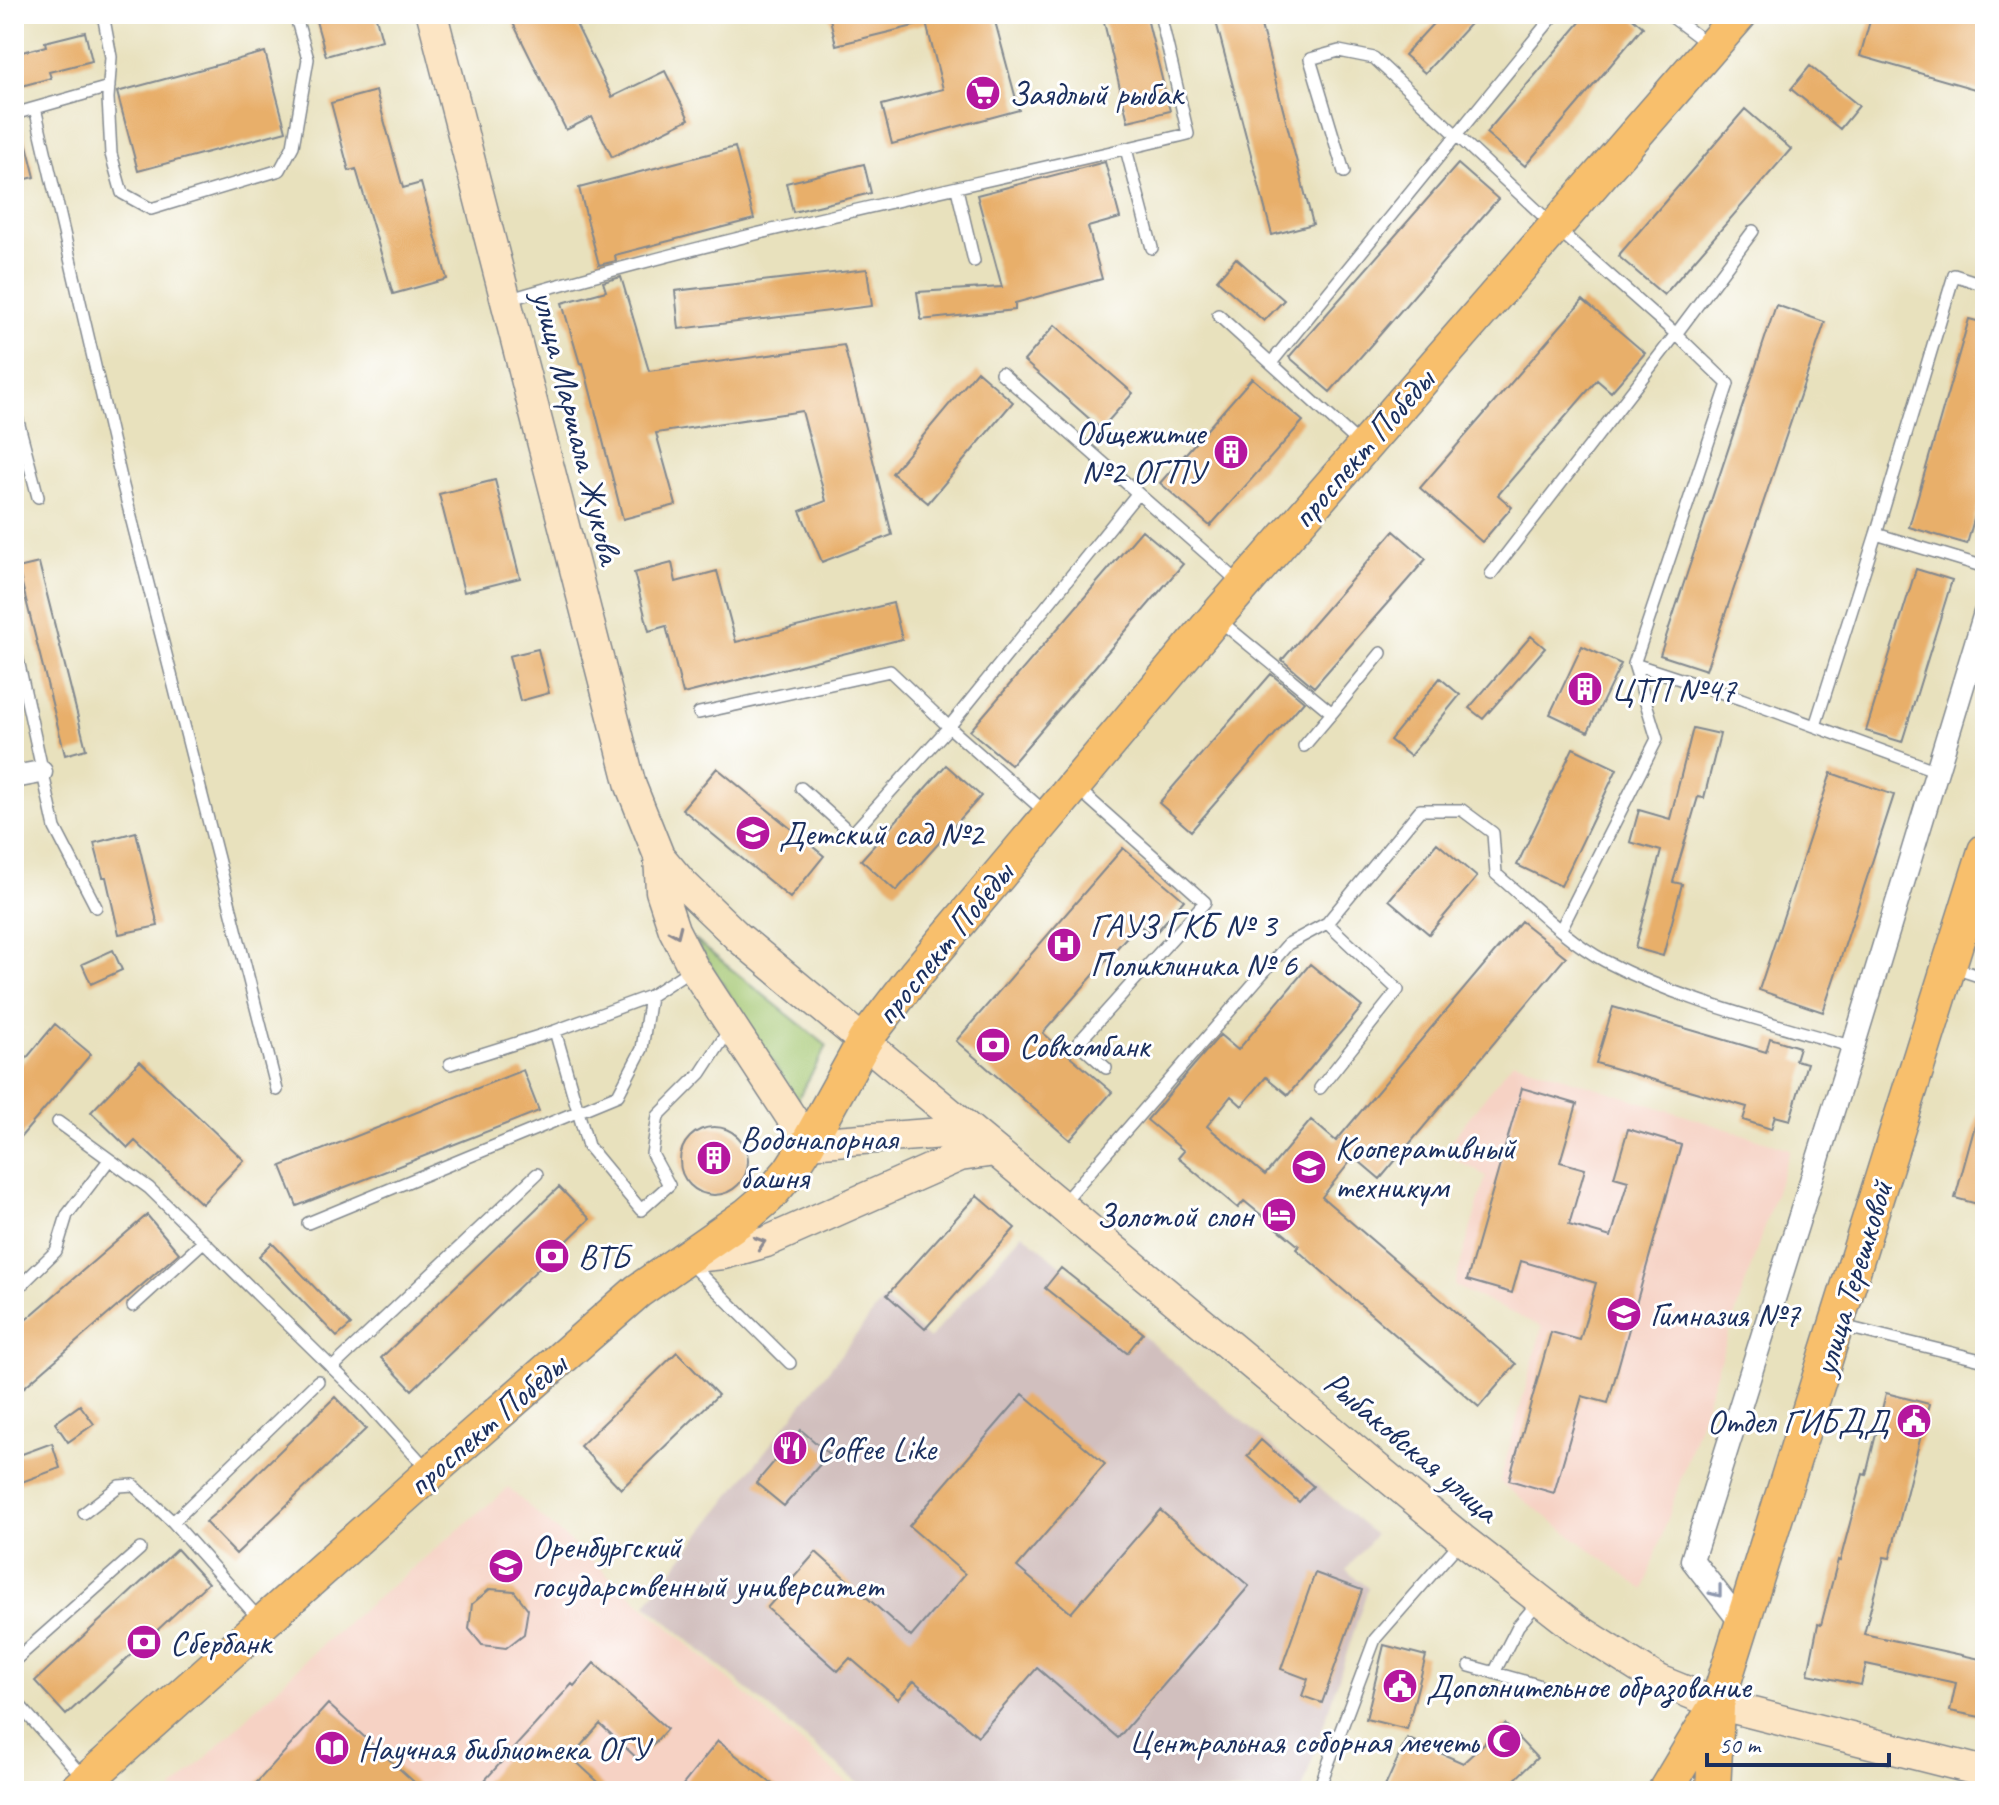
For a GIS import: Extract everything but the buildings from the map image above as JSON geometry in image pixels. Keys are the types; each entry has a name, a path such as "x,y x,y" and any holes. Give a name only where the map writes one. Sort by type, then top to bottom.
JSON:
{"main road":[{"name":"улица Маршала Жукова","path":"432,14 631,786 659,856 681,882 738,937 865,1040"},
{"name":"проспект Победы","path":"80,1786 638,1291 768,1197 808,1143 865,1040 915,975 1216,617 1740,14"},
{"name":"улица Терешковой","path":"1665,1791 1717,1704 1985,851"},
{"name":"улица Маршала Жукова","path":"659,856 661,891 674,930 693,967 808,1143"},
{"name":"Рыбаковская улица","path":"865,1040 970,1131 1462,1539 1576,1628 1658,1680 1717,1704 1985,1772"},
{"path":"808,1143 970,1131"},
{"path":"684,1258 723,1254 766,1242 960,1156 995,1151"},
{"name":"улица Терешковой","path":"1713,1791 1717,1704"}],"street":[{"path":"1742,1624 1692,1560 1985,613"},
{"path":"14,777 41,772"}],"lane":[{"path":"103,14 111,57 111,154 122,193 151,209 280,170 293,146 308,59 295,14"},
{"path":"506,300 778,229 1188,134 1160,14"},
{"path":"1271,363 1555,14"},
{"path":"1668,14 1712,46"},
{"path":"1344,172 1310,59 1339,51 1374,58 1728,384 1634,664 1657,739 1561,929"},
{"path":"14,114 109,87"},
{"path":"35,108 121,478 277,1090"},
{"path":"1126,149 1152,248"},
{"path":"957,189 974,261"},
{"path":"1491,574 1753,231"},
{"path":"1815,726 1954,275 1985,285"},
{"path":"1218,315 1363,447"},
{"path":"1001,373 1243,586"},
{"path":"14,406 38,497"},
{"path":"801,788 852,834 949,727 1137,494"},
{"path":"1876,534 1985,567"},
{"path":"1216,617 1332,713"},
{"path":"14,642 55,828 96,907"},
{"path":"1304,746 1381,653"},
{"path":"1634,664 1937,771"},
{"path":"699,713 890,671 1048,815"},
{"path":"1073,784 1205,902 1078,1043 1106,1068"},
{"path":"1061,1206 1288,944 1327,923 1420,810 1462,810 1493,833 1496,874 1604,961 1700,1002 1853,1047"},
{"path":"1320,1088 1398,990 1327,923"},
{"path":"1949,966 1985,978"},
{"path":"450,1064 555,1031 650,996 693,967"},
{"path":"308,1223 618,1095 642,1049 650,996"},
{"path":"555,1031 588,1146 641,1210 669,1185 652,1154 658,1116 701,1073 731,1026"},
{"path":"58,1122 149,1188 395,1430 430,1473"},
{"path":"14,1292 56,1251 67,1215 109,1160"},
{"path":"332,1368 537,1174"},
{"path":"133,1306 202,1243"},
{"path":"684,1258 790,1363"},
{"path":"1838,1325 1985,1361"},
{"path":"173,1522 318,1381"},
{"path":"84,1513 119,1486 133,1485 173,1522 263,1623"},
{"path":"1318,1791 1375,1639 1462,1539"},
{"path":"14,1661 140,1549"},
{"path":"1494,1673 1518,1626 1540,1599"},
{"path":"1470,1666 1538,1685"},
{"path":"14,1699 80,1786"}],"shaded area":[{"name":"Гимназия №7","path":"1513,1061 1790,1149 1644,1590 1500,1482 1542,1327 1454,1286 1486,1176 1442,1152"},
{"path":"1023,1233 1375,1535 1346,1570 1368,1588 1302,1791 868,1791 646,1604 884,1299 929,1339"},
{"name":"Оренбургский государственный университет","path":"508,1488 857,1791 172,1791 323,1643"}],"green space":[{"path":"694,939 827,1046 797,1100"}],"place":[{"name":"Заядлый рыбак","path":"983,93"},
{"name":"Общежитие №2 ОГПУ","path":"1231,452"},
{"name":"ЦТП №47","path":"1585,689"},
{"name":"Детский сад №2","path":"753,833"},
{"name":"ГАУЗ ГКБ № 3 Поликлиника № 6","path":"1064,945"},
{"name":"Совкомбанк","path":"993,1045"},
{"name":"Водонапорная башня","path":"714,1158"},
{"name":"Кооперативный техникум","path":"1309,1167"},
{"name":"Золотой слон","path":"1279,1215"},
{"name":"ВТБ","path":"552,1256"},
{"name":"Гимназия №7","path":"1624,1314"},
{"name":"Отдел ГИБДД","path":"1914,1421"},
{"name":"Coffee Like","path":"790,1448"},
{"name":"Оренбургский государственный университет","path":"506,1566"},
{"name":"Сбербанк","path":"144,1642"},
{"name":"Дополнительное образование","path":"1400,1686"},
{"name":"Центральная соборная мечеть","path":"1504,1741"},
{"name":"Научная библиотека ОГУ","path":"332,1748"}]}
